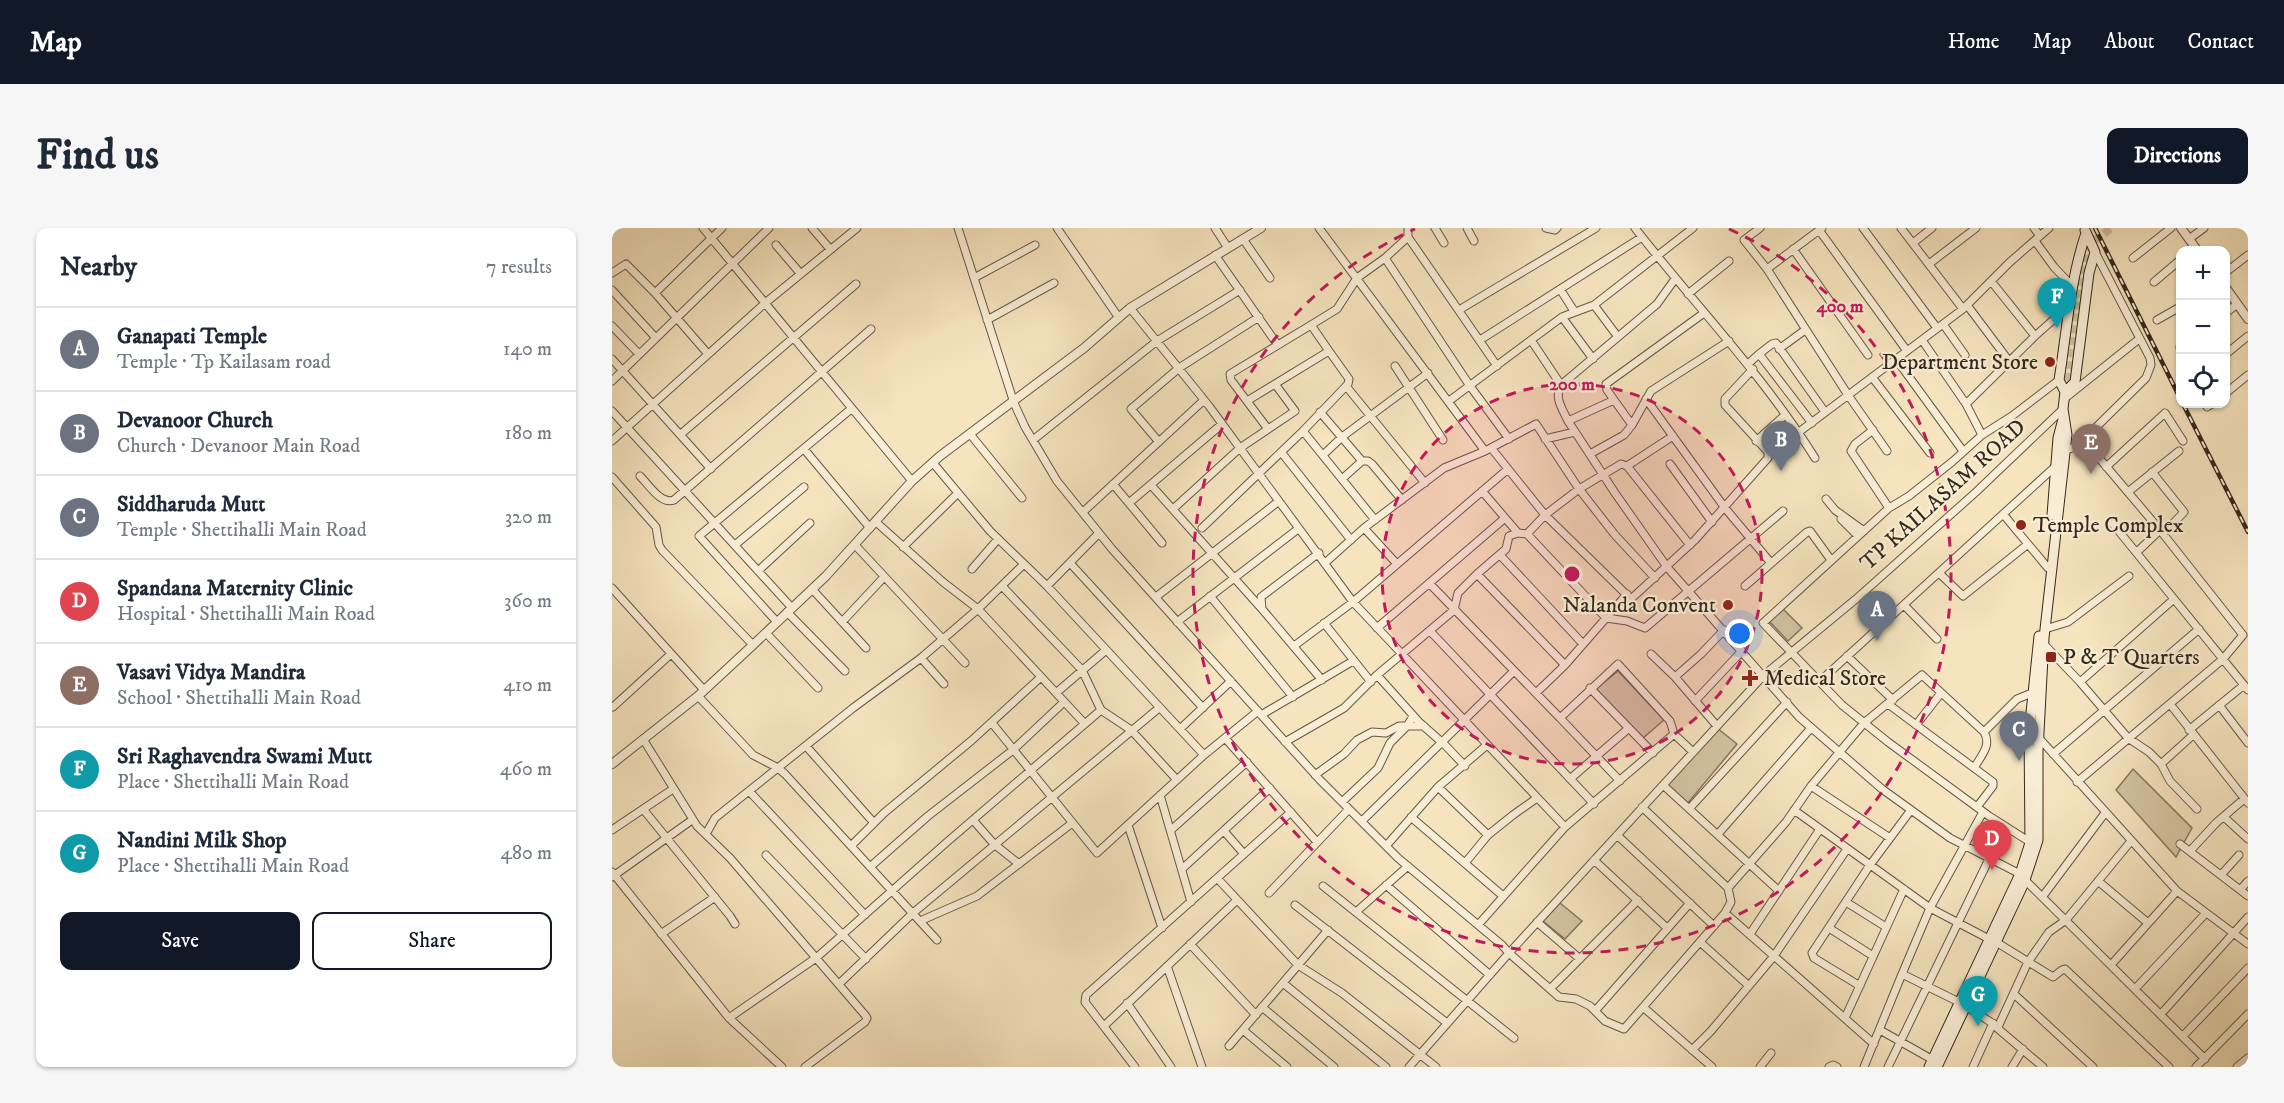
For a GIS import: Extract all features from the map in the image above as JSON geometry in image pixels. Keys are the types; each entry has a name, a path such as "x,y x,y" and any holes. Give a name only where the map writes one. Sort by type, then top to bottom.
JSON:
{"main road":[{"path":"2033,844 2029,732 2032,693 2045,629 2060,464 2058,438 2064,404 2074,382 2089,273 2095,252 2085,230"},
{"path":"1933,1065 2023,877 2039,831 2041,641 2060,464 2067,435 2063,380 2072,285 2085,230"}],"street":[{"path":"703,228 912,481"},
{"path":"655,293 722,228"},
{"path":"612,381 769,228"},
{"path":"812,228 830,249"},
{"path":"612,441 764,304 855,228"},
{"path":"958,228 1014,402 1033,440 1058,481 1099,533 1315,775 1386,846 1559,997 1576,999 1590,1006 1605,1021 1624,1029 1725,913 1731,902 1728,888 1642,807"},
{"path":"1057,228 1119,318"},
{"path":"1215,228 1228,248"},
{"path":"612,763 701,693 766,633 855,545 912,481 933,463 1084,348 1130,308 1261,228"},
{"path":"1319,228 1449,401 1489,450 1508,469 1545,515 1631,599 1690,545 1768,458 1767,452 1725,405 1725,399 1759,354 1774,342 1825,412"},
{"path":"1408,228 1408,237 1497,366"},
{"path":"1435,228 1444,243"},
{"path":"1467,228 1474,241"},
{"path":"1546,228 1555,230 1557,228"},
{"path":"1459,310 1586,231 1596,228"},
{"path":"1635,228 1675,279 1751,367 1799,432 1815,458"},
{"path":"1449,401 1562,317 1594,305 1693,228"},
{"path":"1760,228 1744,240 1767,269 1805,330 1887,451"},
{"path":"1863,228 1965,355"},
{"path":"1901,228 2009,361"},
{"path":"1913,243 1932,228"},
{"path":"1929,264 1976,228"},
{"path":"2034,228 2037,238 2054,267 2072,285"},
{"path":"1799,432 1965,307 2049,228"},
{"path":"2133,258 2171,228"},
{"path":"2181,228 2193,246"},
{"path":"2189,239 2204,228"},
{"path":"1767,269 1821,229 1906,351"},
{"path":"1268,429 1231,380 1230,374 1337,309 1357,278 1385,258 1408,237"},
{"path":"1480,339 1642,237"},
{"path":"1243,239 1270,278"},
{"path":"776,244 800,273"},
{"path":"974,278 1035,245"},
{"path":"1793,249 1868,355"},
{"path":"2065,450 2076,447 2146,378 2151,360 2095,252"},
{"path":"1215,255 1277,344"},
{"path":"2230,269 2248,255"},
{"path":"1385,258 1470,386 1509,440"},
{"path":"1688,294 1729,261"},
{"path":"612,273 626,264 655,293 708,354"},
{"path":"2154,282 2176,264"},
{"path":"1675,279 1657,304 1561,385 1557,393 1568,421 1667,567 1686,591 1811,728 1882,789 1911,810 1963,846 2023,877 2183,1036 2201,1064 2248,1014"},
{"path":"1991,281 2035,336"},
{"path":"987,320 1054,283"},
{"path":"681,434 856,284"},
{"path":"1560,289 1574,311"},
{"path":"612,290 655,338"},
{"path":"1033,440 1157,341 1240,290"},
{"path":"2230,294 2247,314"},
{"path":"2230,310 2237,304"},
{"path":"1594,305 1618,337"},
{"path":"1966,404 2070,305"},
{"path":"1130,308 1204,400 1353,602 1565,827"},
{"path":"2157,320 2176,310"},
{"path":"1632,425 1605,384 1704,313"},
{"path":"1159,442 1131,409 1179,368 1259,317"},
{"path":"1562,317 1593,358"},
{"path":"1202,528 1303,432 1346,386 1349,379 1311,325"},
{"path":"612,326 639,354"},
{"path":"640,476 667,502 674,500 871,329"},
{"path":"1779,349 1805,330"},
{"path":"2230,351 2248,336"},
{"name":"TP KAILASAM ROAD","path":"1408,1067 1467,999 1764,675 1856,599 1976,492 2064,404 2139,339"},
{"path":"1532,340 1561,385"},
{"path":"1922,340 1966,404 1982,435"},
{"path":"1590,454 1624,435 1651,391 1729,341"},
{"path":"1247,400 1329,351"},
{"path":"1759,354 1812,423"},
{"path":"612,359 711,469"},
{"path":"1896,359 1963,451"},
{"path":"1395,366 1443,440"},
{"path":"1323,455 1341,437 1428,373"},
{"path":"2230,390 2248,375"},
{"path":"1872,377 1930,453"},
{"path":"2033,844 1980,809 1864,723 1819,682 1763,623 1889,508 1909,496 1982,435 2063,380"},
{"path":"1173,509 1240,448 1295,411 1275,384"},
{"path":"1346,386 1425,483"},
{"path":"1646,399 1725,508 1770,563"},
{"path":"1083,512 1204,400"},
{"path":"1568,421 1614,400"},
{"path":"777,622 699,536 851,409"},
{"path":"612,411 735,545 845,671"},
{"path":"1320,412 1362,461"},
{"path":"2106,466 2164,414 2183,441"},
{"path":"1756,441 1785,415"},
{"path":"1129,503 1222,424"},
{"path":"1325,563 1364,528 1444,468 1489,450 1536,424 1579,489 1615,535 1655,578"},
{"path":"1873,430 1855,444 1851,451 1889,508"},
{"path":"1303,432 1375,520"},
{"path":"1545,439 1575,432"},
{"path":"970,434 1022,498"},
{"path":"1628,466 1673,436"},
{"path":"2077,782 2223,659 2243,635 2162,532 2083,439"},
{"path":"804,449 873,525 978,609 1085,724"},
{"path":"2128,492 2179,451"},
{"path":"1281,452 1351,540"},
{"path":"1342,479 1362,461 1368,461 1402,500"},
{"path":"933,463 998,539 1047,586 1204,755"},
{"path":"1527,534 1545,515 1579,489 1622,464 1628,466 1690,545"},
{"path":"1670,464 1712,522"},
{"path":"1819,682 2060,464"},
{"path":"1294,646 1353,602 1508,469"},
{"path":"2137,552 2184,512 2152,472"},
{"path":"612,477 656,526 662,550 753,645"},
{"path":"1113,484 1162,543"},
{"path":"1151,485 1322,680"},
{"path":"735,545 804,487"},
{"path":"1482,491 1518,533"},
{"path":"903,547 958,493"},
{"path":"1826,499 1861,533"},
{"path":"1156,597 1279,501"},
{"path":"1286,742 1344,708 1377,675 1454,610 1458,593 1506,549 1509,537 1518,533 1527,534 1606,618 1627,621 1645,628 1783,511"},
{"path":"1835,513 1861,533"},
{"path":"2003,514 2048,568"},
{"path":"1377,628 1505,518"},
{"path":"758,571 810,523"},
{"path":"2114,524 2246,688 2219,705 2161,764"},
{"path":"1364,528 1397,564"},
{"path":"1177,621 1298,529"},
{"path":"1744,586 1810,531 1831,560"},
{"path":"1047,586 1099,533"},
{"path":"972,569 998,539"},
{"path":"1939,573 1963,596 2028,544"},
{"path":"855,545 965,663"},
{"path":"1262,609 1261,597 1319,553"},
{"path":"1500,555 1583,644"},
{"path":"1070,563 1203,708"},
{"path":"706,834 715,818 921,658 978,609 1024,564"},
{"path":"1477,574 1565,665"},
{"path":"2045,629 2068,622 2129,576"},
{"path":"842,622 885,577"},
{"path":"1429,584 1620,781"},
{"path":"1002,586 1082,670 1101,710 1131,730 1177,780"},
{"path":"612,588 671,654 753,755 778,768 937,940"},
{"path":"812,589 866,648"},
{"path":"1536,693 1565,665 1627,594"},
{"path":"1210,596 1293,697"},
{"path":"2080,682 2174,599"},
{"path":"1904,605 1937,639"},
{"path":"1324,623 1371,682"},
{"path":"2053,754 2199,629"},
{"path":"1675,677 1724,630"},
{"path":"1430,631 1594,804"},
{"path":"766,633 818,688"},
{"path":"2041,641 2128,738 2149,752 2161,764 2170,782 2197,809"},
{"path":"1056,693 1106,650"},
{"path":"1695,701 1742,651"},
{"path":"613,707 671,654"},
{"path":"1651,654 1675,677 1717,726"},
{"path":"1847,656 1890,702 1916,725 1990,779 1993,786 1930,908 1864,1067"},
{"path":"921,658 944,684"},
{"path":"992,723 1096,853 1225,738 1260,713 1293,697 1353,661"},
{"path":"1560,718 1618,664 1670,721 1674,734 1693,752"},
{"path":"1362,821 1514,671"},
{"path":"1377,675 1413,716 1465,766"},
{"path":"1728,888 1864,723 1922,675 1984,732 1988,739 1988,744 1974,768"},
{"path":"851,846 874,823 992,723 1041,677"},
{"path":"1180,729 1231,681"},
{"path":"1590,688 1653,753"},
{"path":"1916,725 1941,693"},
{"path":"1984,732 2017,699 2032,693"},
{"path":"870,867 928,816 1013,750 1064,702"},
{"path":"1689,809 1787,702"},
{"path":"2170,704 2246,801 2224,817 2190,851"},
{"path":"2219,705 2248,743"},
{"path":"839,984 912,913 1159,708"},
{"path":"729,1018 816,958 1101,710"},
{"path":"1342,802 1378,768 1390,743 1407,726 1413,716"},
{"path":"1315,775 1344,754 1357,740 1372,732 1386,733 1399,726 1424,726"},
{"path":"1570,779 1629,728"},
{"path":"1718,834 1811,728"},
{"path":"2029,732 2039,738 2177,891 2248,944"},
{"path":"1386,733 1390,743"},
{"path":"1478,925 1565,827 1674,734"},
{"path":"1225,738 1317,842"},
{"path":"643,739 692,820 741,870 867,1018 865,1022 805,1067"},
{"path":"1386,846 1438,787 1487,745"},
{"path":"806,746 874,823"},
{"path":"1171,830 1246,762"},
{"path":"1663,785 1779,891"},
{"path":"1811,786 1890,838"},
{"path":"1438,787 1488,835"},
{"path":"1182,869 1270,788"},
{"path":"612,830 673,789"},
{"path":"749,791 865,915"},
{"path":"1160,795 1191,902"},
{"path":"1465,863 1488,835 1537,798"},
{"path":"643,809 735,924"},
{"path":"1269,893 1349,809"},
{"path":"1794,810 1930,908 1993,941 2053,977 2065,969 2169,1067"},
{"path":"1860,986 1812,955 1870,865 1911,810"},
{"path":"1135,1067 1085,1002 1086,995 1291,812"},
{"path":"2043,896 2105,813"},
{"path":"1411,817 1503,896"},
{"path":"2224,817 2248,839"},
{"path":"692,820 613,875 729,1018 782,1067"},
{"path":"974,820 994,844 1019,864"},
{"path":"920,921 977,896 1071,824"},
{"path":"1128,825 1162,928"},
{"path":"1749,934 1820,829"},
{"path":"1224,831 1244,854"},
{"path":"1617,835 1714,926"},
{"path":"1973,1067 2014,994 2028,962 2049,932 2066,920 2131,841"},
{"path":"2180,843 2248,896"},
{"path":"1692,1050 1774,956 1847,849"},
{"path":"766,855 866,958"},
{"path":"2221,875 2239,855"},
{"path":"1888,1067 1989,859"},
{"path":"1594,860 1667,927"},
{"path":"1356,912 1408,866"},
{"path":"1217,878 1236,901 1299,965 1350,998 1436,1067"},
{"path":"2098,880 2148,923"},
{"path":"2240,890 2248,881"},
{"path":"1386,885 1490,975"},
{"path":"1323,886 1514,1038"},
{"path":"1845,1018 1904,889"},
{"path":"2111,965 2177,891"},
{"path":"661,934 715,897"},
{"path":"1550,989 1638,900"},
{"path":"1104,1026 1236,901"},
{"path":"1846,902 1886,927"},
{"path":"1595,1011 1689,903"},
{"path":"1295,905 1447,1023"},
{"path":"1725,913 1874,1044"},
{"path":"2135,989 2206,913"},
{"path":"2161,1014 2248,917"},
{"path":"1537,922 1580,959"},
{"path":"1829,928 1873,956"},
{"path":"1229,1046 1328,930"},
{"path":"1700,942 1749,986"},
{"path":"1190,944 1256,1015"},
{"path":"1167,966 1202,1067"},
{"path":"2183,1036 2248,968"},
{"path":"1902,974 1964,1004 1996,1025 2043,1067"},
{"path":"1283,983 1386,1067"},
{"path":"2014,994 2093,1067"},
{"path":"1127,1003 1171,1067"},
{"path":"1262,1007 1334,1067"},
{"path":"1642,1007 1712,1067"},
{"path":"1243,1030 1287,1067"},
{"path":"1880,1030 1900,1041 1933,1065"},
{"path":"2012,1067 2023,1049"},
{"path":"1760,1067 1771,1053"},
{"path":"2237,1067 2248,1058"},
{"path":"1829,1067 1833,1065 1837,1067"}],"shaded area":[{"path":"1782,608 1802,628 1788,641 1768,620"},
{"path":"1618,671 1664,720 1642,739 1596,689"},
{"path":"1716,727 1737,744 1687,804 1666,786"},
{"path":"2133,769 2192,828 2176,857 2116,790"},
{"path":"1560,903 1582,921 1565,939 1543,921"}],"tunnel":[{"path":"2068,381 2084,260 2093,242 2111,228"}],"railway":[{"path":"2095,228 2176,390"},
{"path":"2185,408 2248,532"}],"place":[{"name":"Sri Raghavendra Swami Mutt","path":"2057,328"},
{"name":"Department Store","path":"2050,362"},
{"name":"Devanoor Church","path":"1781,471"},
{"name":"Vasavi Vidya Mandira","path":"2091,474"},
{"name":"Temple Complex","path":"2021,525"},
{"name":"Nalanda Convent","path":"1728,605"},
{"name":"Ganapati Temple","path":"1877,641"},
{"name":"P & T Quarters","path":"2051,657"},
{"name":"Medical Store","path":"1750,678"},
{"name":"Siddharuda Mutt","path":"2019,761"},
{"name":"Spandana Maternity Clinic","path":"1992,870"},
{"name":"Nandini Milk Shop","path":"1978,1026"}]}
